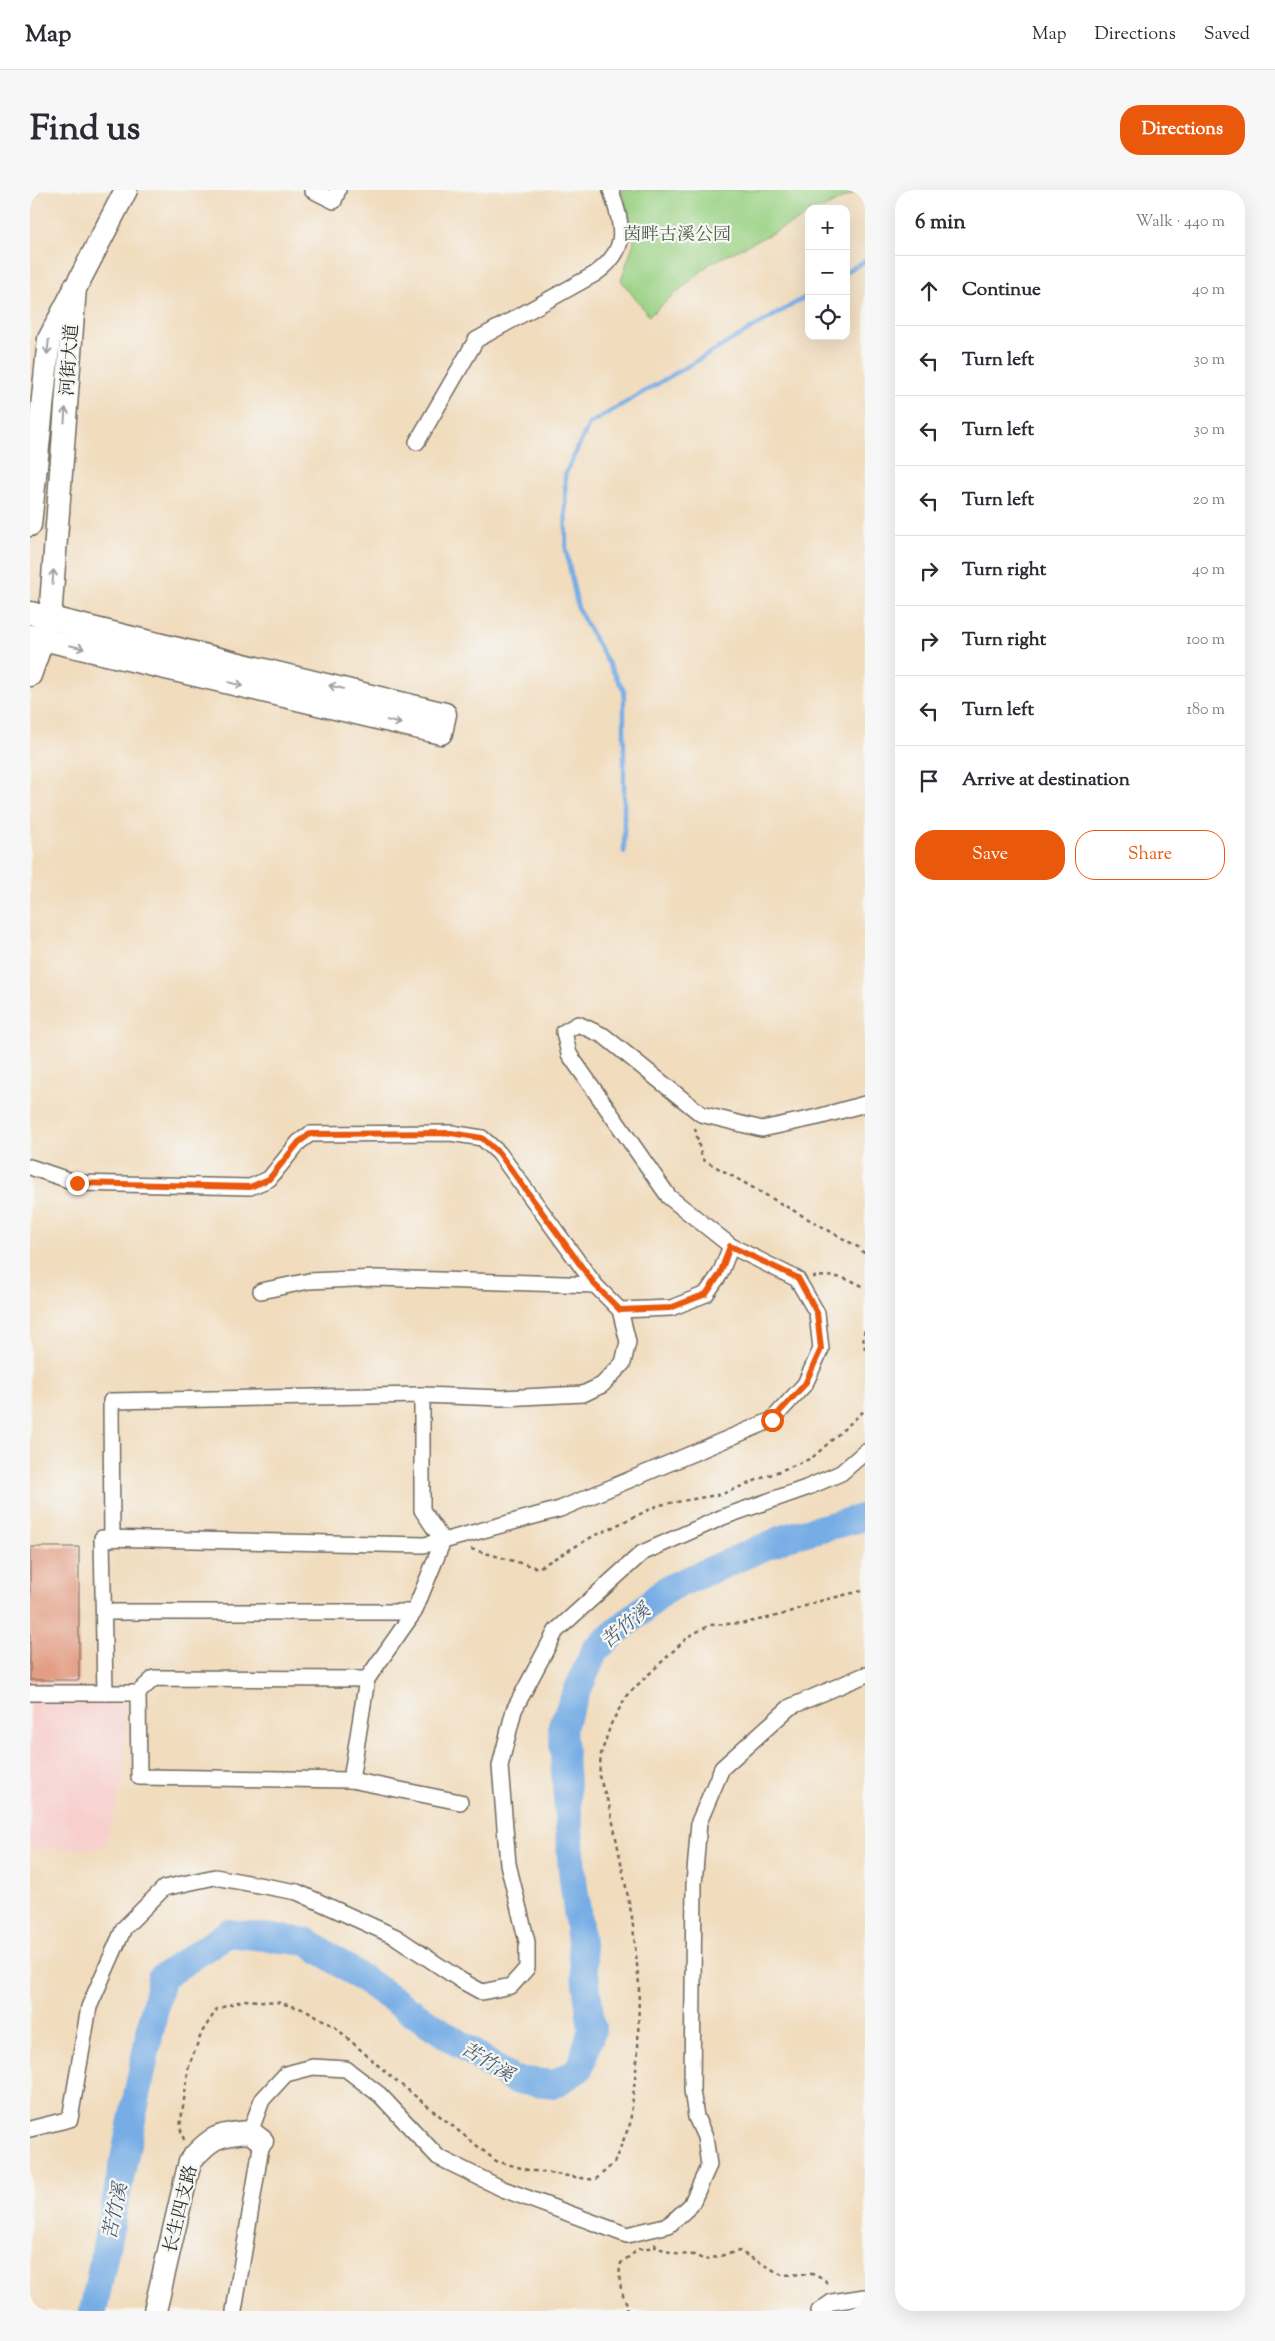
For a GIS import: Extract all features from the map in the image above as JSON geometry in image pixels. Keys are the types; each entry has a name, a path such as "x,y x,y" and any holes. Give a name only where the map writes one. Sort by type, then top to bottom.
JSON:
{"main road":[{"path":"75,287 126,190"},
{"name":"河街大道","path":"30,525 49,339 75,287"},
{"name":"河街大道","path":"30,674 40,615 75,287"},
{"path":"36,637 440,733 445,714 40,615"},
{"name":"长生四支路","path":"156,2311 190,2160 203,2146 222,2134 256,2137"}],"street":[{"path":"312,190 334,201 338,190"},
{"path":"417,442 476,340 595,274 610,262 620,244 620,222 611,190"},
{"path":"105,1693 102,1538 424,1545 443,1541 560,1509 772,1420 805,1384 821,1349 817,1313 798,1278 730,1246 669,1197 570,1054 564,1032 578,1024 604,1036 701,1114 762,1129 818,1117 865,1104"},
{"path":"30,1167 77,1183 250,1187 269,1179 299,1142 310,1134 451,1133 482,1138 499,1153 595,1285 620,1310 628,1342 623,1363 602,1385 583,1394 502,1398 422,1395 111,1402 112,1539"},
{"path":"620,1310 670,1308 706,1294 720,1274 730,1246"},
{"path":"261,1291 309,1281 377,1278 595,1285"},
{"path":"422,1395 422,1510 443,1541"},
{"path":"30,2129 70,2119 89,2007 124,1928 164,1888 215,1877 297,1892 396,1937 462,1981 482,1992 511,1986 527,1968 527,1942 508,1864 500,1766 514,1710 556,1632 642,1553 723,1517 806,1488 841,1473 865,1452"},
{"path":"351,1780 367,1679 414,1612 443,1541"},
{"path":"104,1612 414,1612"},
{"path":"234,2311 262,2100 286,2074 313,2067 346,2069 380,2094 438,2157 503,2189 628,2234 669,2225 691,2205 709,2165 706,2137 696,2117 692,2090 694,1884 699,1822 722,1768 790,1707 865,1675"},
{"path":"30,1693 138,1693 154,1678 367,1679"},
{"path":"138,1693 139,1777 351,1780 460,1802"},
{"path":"819,2311 832,2302 865,2297"}],"path":[{"path":"701,1114 694,1130 702,1159 858,1247 865,1254"},
{"path":"798,1278 828,1275 856,1282 865,1288"},
{"path":"865,1330 863,1337 865,1349"},
{"path":"443,1541 538,1568 590,1538 659,1505 722,1494 812,1458 865,1410"},
{"path":"650,2230 656,2247"},
{"path":"626,2311 628,2306 622,2295 619,2271 621,2263 639,2249 656,2247 676,2254 694,2255 706,2260 739,2251 782,2275 812,2274 826,2280 832,2302"}],"shaded area":[{"path":"30,1547 79,1547 80,1697 124,1698 124,1777 104,1848 30,1849"}],"green space":[{"name":"茵畔古溪公园","path":"620,190 860,190 830,205 805,205 805,217 711,263 649,316 621,280 634,242 624,197"}],"building":[{"path":"30,1547 79,1547 79,1680 30,1680"}],"waterway":[{"path":"850,270 865,261"},
{"path":"624,852 624,691 578,609 566,550 565,475 589,424 805,297"},
{"name":"苦竹溪","path":"93,2311 161,1978 228,1933 308,1942 513,2080 555,2084 579,2069 592,2030 572,1871 562,1726 595,1650 667,1589 787,1537 865,1517"}],"route":[{"path":"77,1183 250,1187 269,1179 299,1142 310,1134 451,1133 482,1138 499,1153 595,1285 620,1310 670,1308 706,1294 720,1274 730,1246 798,1278 817,1313 821,1349 805,1384 772,1420"}]}
